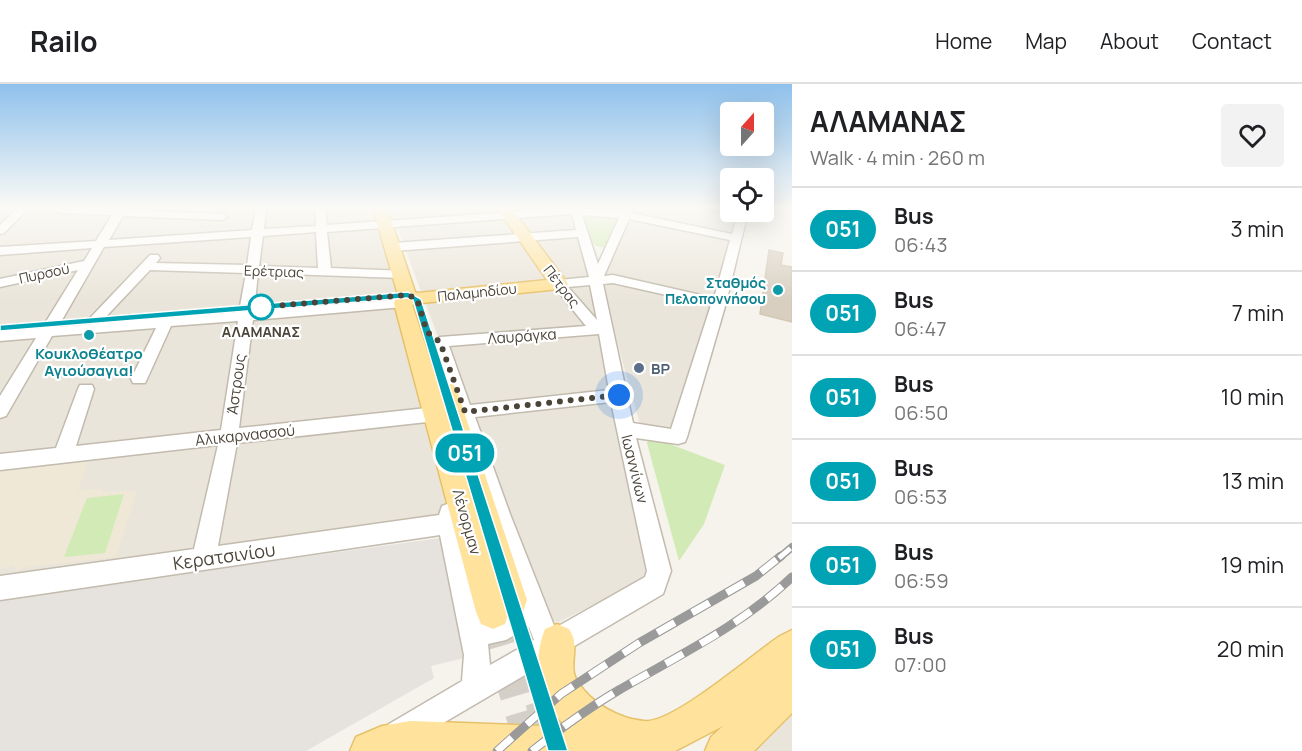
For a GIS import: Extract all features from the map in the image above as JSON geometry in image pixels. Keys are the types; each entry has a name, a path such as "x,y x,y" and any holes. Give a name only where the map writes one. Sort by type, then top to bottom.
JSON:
{"main road":[{"name":"Λένορμαν","path":"390,239 409,299 427,339 512,605"},
{"name":"Πέτρας","path":"527,239 559,284"},
{"name":"Παλαμηδίου","path":"409,299 559,284"},
{"path":"553,643 557,680 561,694 570,705 597,726 622,736 646,741"},
{"path":"374,749 432,741 589,747 646,741 694,723 717,708 792,648"},
{"path":"725,751 792,687"}],"street":[{"path":"0,411 8,387 51,328 103,239"},
{"path":"0,251 170,239"},
{"path":"96,320 172,239"},
{"name":"Άστρους","path":"204,558 229,437 256,239"},
{"path":"323,239 325,272"},
{"path":"393,247 497,239"},
{"name":"Ιωαννίνων","path":"553,643 654,585 659,571 625,429 596,280 584,239"},
{"path":"596,280 615,239"},
{"path":"625,429 678,437 719,303 735,239"},
{"path":"586,246 610,251"},
{"name":"Πυρσού","path":"0,283 89,264"},
{"name":"Ερέτριας","path":"147,266 401,274"},
{"name":"Παλαμηδίου","path":"559,284 613,279 719,303"},
{"name":"Πέτρας","path":"559,284 590,322 604,329"},
{"name":"Παλαμηδίου","path":"0,336 96,320 246,312 409,299"},
{"name":"Παλαμηδίου","path":"0,328 51,328 166,322 246,312"},
{"path":"139,379 166,322"},
{"name":"Λαυράγκα","path":"427,339 604,329"},
{"path":"471,627 481,632 492,633 522,619 512,605 499,514 465,412 427,339 410,354 451,506 449,524 471,627 477,655 476,688"},
{"path":"63,455 86,389"},
{"path":"465,412 619,395"},
{"name":"Αλικαρνασσού","path":"0,462 427,415"},
{"name":"Κερατσινίου","path":"0,588 449,524"},
{"path":"374,749 553,643 512,605"}],"shaded area":[{"path":"0,239 381,239 396,292 0,325"},
{"path":"402,239 579,239 592,286 652,575 559,622 543,618"},
{"path":"618,239 733,239 675,434 641,428 601,284"},
{"path":"395,305 448,504 443,520 0,591 0,338"},
{"path":"88,461 78,491 102,489 102,492 137,491 116,557 27,567 16,571 14,565 0,569 0,470"},
{"path":"440,538 469,657 431,666 434,678 306,751 0,751 0,599"},
{"path":"792,699 792,751 735,751"}],"green space":[{"path":"590,239 610,239 606,247 595,245"},
{"path":"648,440 667,443 725,465 704,524 679,561 647,443"},
{"path":"124,494 105,553 64,557 87,498"}],"building":[{"name":"Σταθμός Πελοποννήσου","path":"769,250 783,253 781,265 792,267 792,322 760,314"}],"tunnel":[{"path":"512,601 558,751"},
{"path":"493,612 534,751"}],"railway":[{"path":"779,558 792,547"},
{"path":"497,751 561,694 639,643 756,576 781,556"},
{"path":"532,751 608,697 731,625 792,577"}],"bus line":[{"name":"051","path":"0,328 408,295 417,299 558,751"}],"place":[{"name":"Σταθμός Πελοποννήσου","path":"778,290"},
{"name":"ΑΛΑΜΑΝΑΣ","path":"261,307"},
{"name":"Κουκλοθέατρο Αγιούσαγια!","path":"89,335"},
{"name":"BP","path":"639,368"}],"route":[{"path":"261,307 408,295 417,299 427,332 440,342 465,412 619,395"}]}
